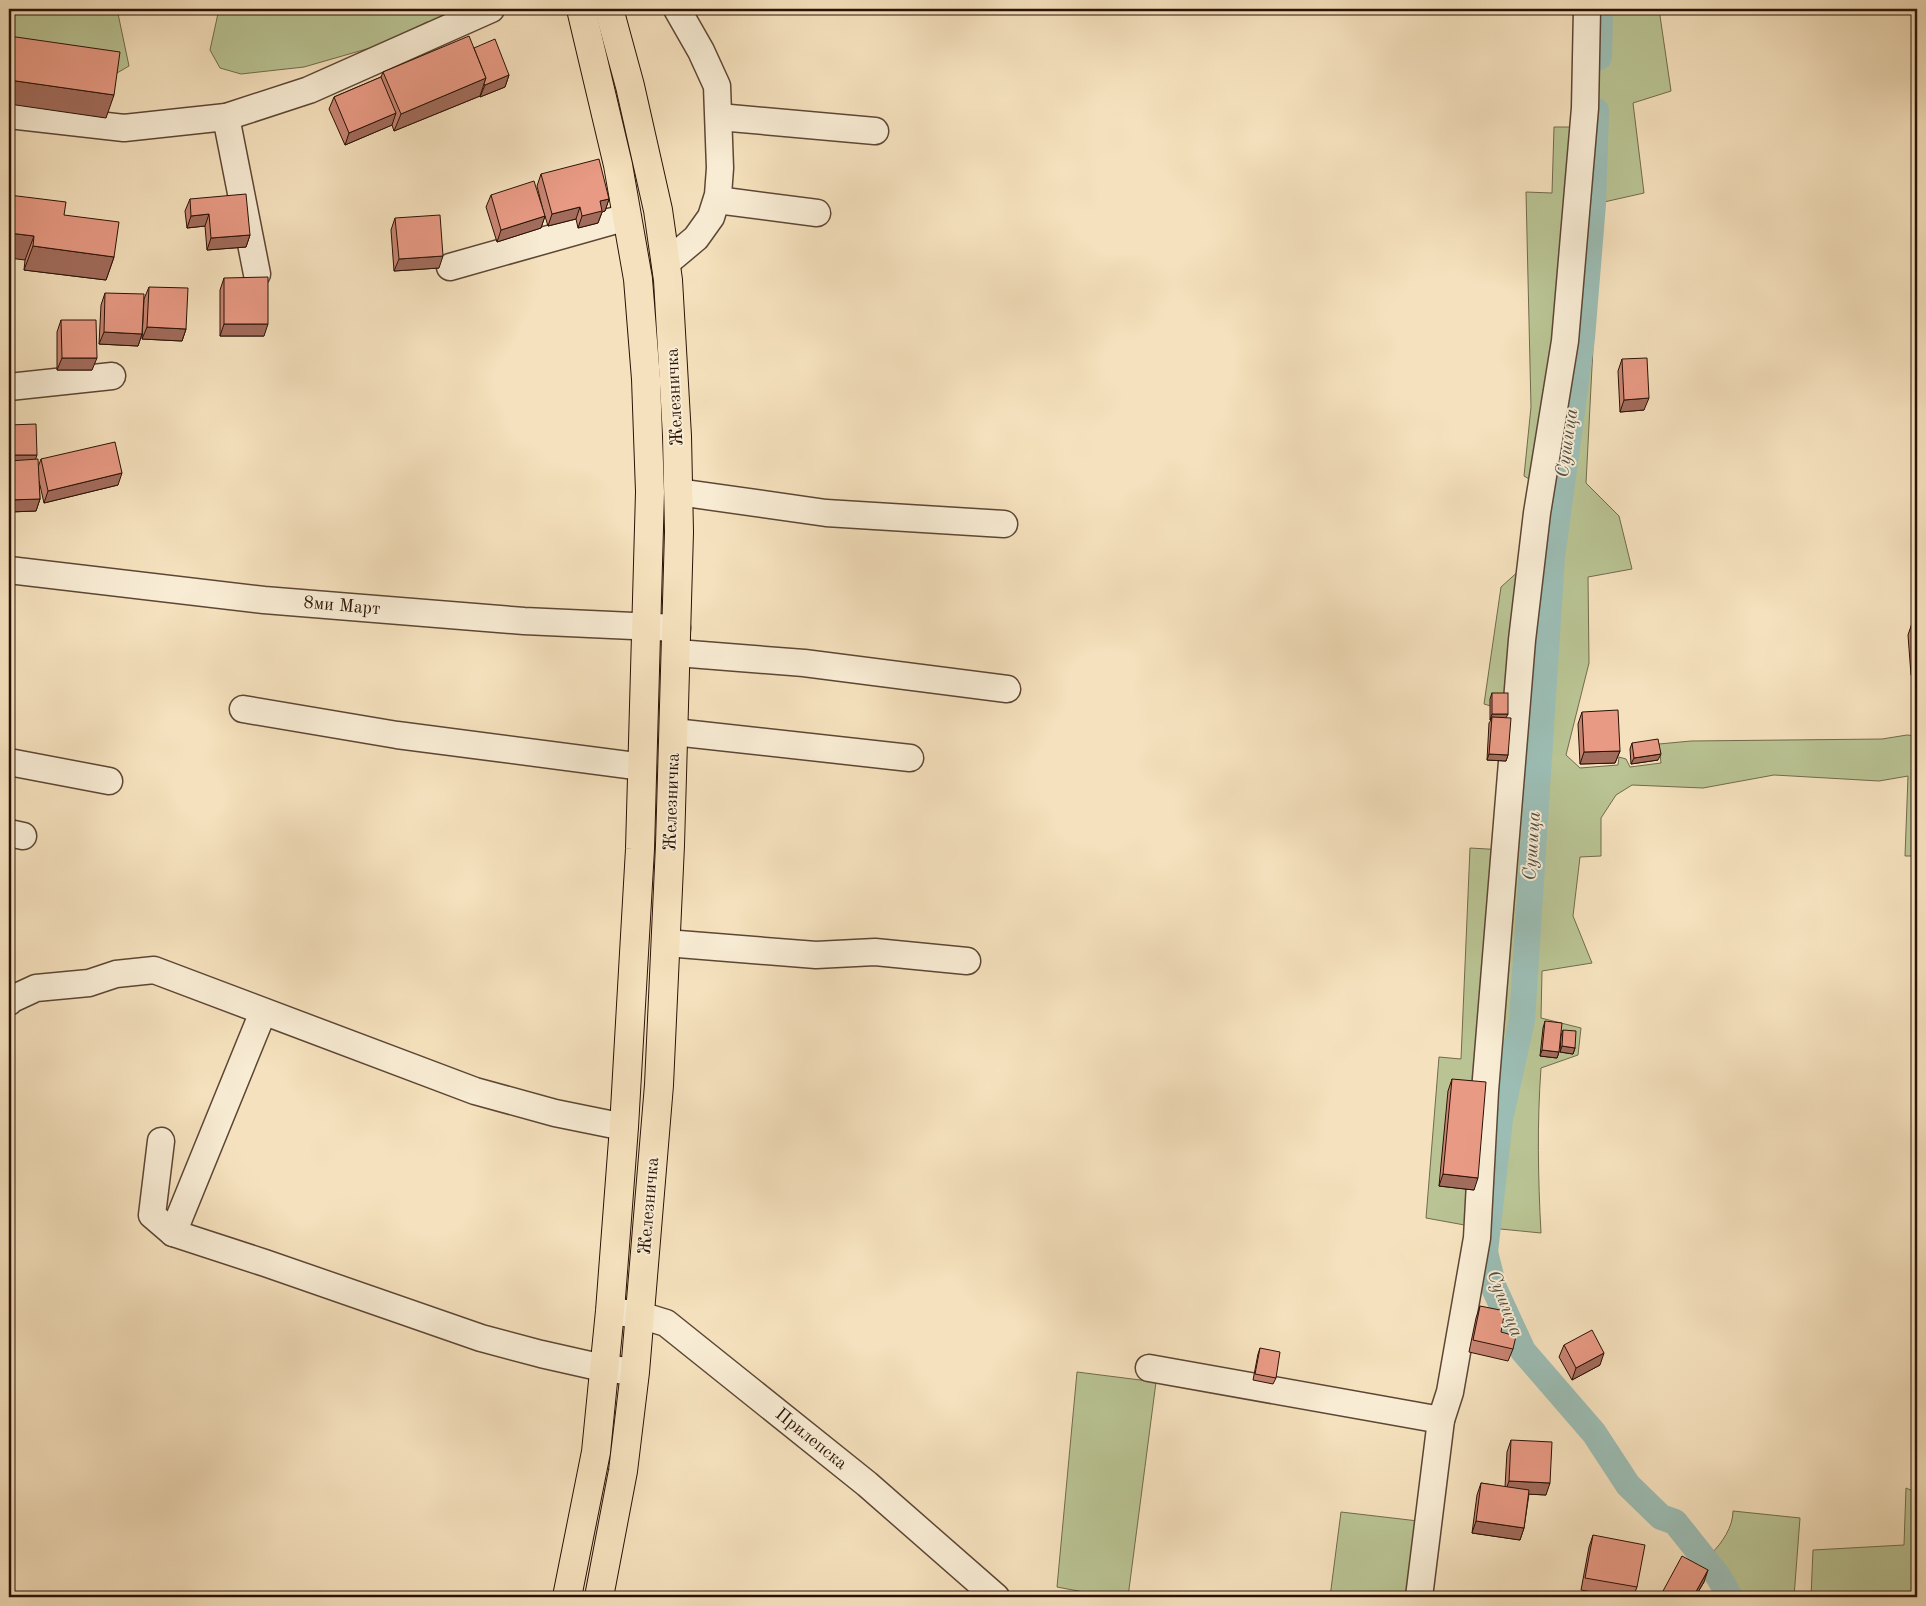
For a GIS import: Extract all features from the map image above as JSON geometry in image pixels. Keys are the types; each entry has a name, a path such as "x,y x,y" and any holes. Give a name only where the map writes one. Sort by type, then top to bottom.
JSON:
{"main road":[{"name":"Железничка","path":"566,1597 596,1452 610,1311 624,1126 640,849 650,492 646,379 638,279 618,165 581,9"},
{"name":"Железничка","path":"599,1597 623,1471 635,1372 659,1085 677,640 678,492 673,351 658,210 630,86 609,9"}],"street":[{"path":"9,115 124,128 226,117 309,90 491,9"},
{"path":"665,264 696,238 711,217 717,200 720,168 717,86 701,51 677,9"},
{"path":"1419,1597 1441,1420 1450,1392 1477,1238 1485,1091 1522,640 1537,512 1565,341 1585,108 1587,9"},
{"path":"226,117 257,274"},
{"path":"719,117 876,131"},
{"path":"717,200 817,213"},
{"path":"450,267 627,218"},
{"path":"9,388 112,376"},
{"path":"678,492 826,513 1004,524"},
{"name":"8ми Март","path":"9,570 264,600 524,621 646,628 677,640 804,663 1007,689"},
{"path":"243,709 397,735 643,767"},
{"path":"674,732 910,758"},
{"path":"9,762 109,780"},
{"path":"666,944 816,955 875,952 967,961"},
{"path":"9,1002 36,988 89,983 116,974 154,970 475,1091 555,1113 624,1126"},
{"path":"173,1233 263,1012"},
{"path":"161,1141 152,1215 173,1233 266,1263 481,1338 603,1368 635,1372"},
{"name":"Прилепска","path":"610,1311 640,1315 666,1323 867,1484 996,1597"},
{"path":"1149,1368 1441,1420"}],"green space":[{"path":"9,9 117,9 129,66 117,73 9,58"},
{"path":"219,9 471,9 442,23 427,22 377,46 304,67 241,74 220,68 210,50"},
{"path":"1581,9 1659,9 1671,91 1633,103 1644,193 1604,202 1595,309 1586,483 1619,516 1632,569 1588,577 1589,663 1566,755 1580,768 1618,765 1619,757 1626,759 1630,767 1661,763 1659,744 1691,741 1882,739 1907,735 1917,736 1917,890 1912,890 1914,856 1905,856 1908,776 1879,781 1774,775 1703,788 1632,785 1616,795 1601,818 1601,856 1580,857 1573,916 1592,963 1542,971 1541,1018 1581,1028 1578,1055 1541,1068 1538,1150 1541,1233 1470,1226 1426,1218 1439,1057 1461,1059 1470,848 1505,850 1514,713 1484,704 1501,587 1522,568 1539,485 1524,476 1531,407 1526,192 1552,193 1554,127 1573,127"},
{"path":"1077,1372 1156,1382 1128,1597 1098,1597 1094,1594 1057,1587"},
{"path":"1906,1488 1917,1493 1917,1597 1811,1597 1813,1550 1904,1545"},
{"path":"1733,1511 1800,1518 1794,1597 1745,1597 1711,1554 1726,1534 1733,1517"},
{"path":"1341,1512 1418,1521 1409,1597 1330,1597"}],"building":[{"path":"9,36 120,52 114,95 9,80"},
{"path":"469,36 486,78 401,114 383,72"},
{"path":"495,39 509,75 485,85 486,78 474,48"},
{"path":"381,77 396,113 349,133 334,97"},
{"path":"599,159 609,199 600,201 602,211 582,216 580,207 552,214 541,174"},
{"path":"534,181 545,216 501,230 491,195"},
{"path":"246,194 250,235 211,238 209,214 191,216 190,199"},
{"path":"9,195 66,202 64,215 119,222 114,257 33,246 34,236 9,233"},
{"path":"440,215 443,256 399,259 395,218"},
{"path":"268,277 268,324 224,324 224,278"},
{"path":"149,287 188,288 186,329 147,327"},
{"path":"105,293 144,294 142,334 104,332"},
{"path":"61,320 96,320 97,358 62,358"},
{"path":"1647,358 1649,398 1624,400 1622,359"},
{"path":"36,424 37,455 9,455 9,425"},
{"path":"115,442 122,473 48,491 41,459"},
{"path":"38,459 40,499 9,500 9,461"},
{"path":"1917,622 1917,663 1915,663 1912,623"},
{"path":"1492,693 1508,693 1508,714 1492,714"},
{"path":"1618,710 1620,751 1584,752 1582,712"},
{"path":"1492,717 1511,718 1508,755 1489,754"},
{"path":"1658,739 1661,754 1634,758 1632,743"},
{"path":"1545,1021 1562,1023 1559,1052 1542,1050"},
{"path":"1563,1030 1576,1031 1575,1048 1562,1046"},
{"path":"1452,1079 1486,1082 1478,1178 1443,1174"},
{"path":"1480,1306 1505,1311 1501,1332 1516,1336 1513,1349 1473,1340"},
{"path":"1592,1330 1604,1353 1576,1368 1564,1345"},
{"path":"1260,1348 1280,1352 1276,1378 1255,1374"},
{"path":"1511,1440 1552,1442 1550,1483 1509,1481"},
{"path":"1481,1483 1529,1490 1524,1528 1476,1521"},
{"path":"1593,1535 1645,1545 1637,1587 1585,1578"},
{"path":"1682,1556 1708,1570 1693,1597 1674,1597 1663,1591"}],"waterway":[{"name":"Сушица","path":"1599,57 1600,9"},
{"name":"Сушица","path":"1596,111 1593,204 1582,338 1552,557 1522,1020 1500,1119 1485,1252 1494,1288 1523,1351 1594,1433 1628,1485 1661,1517 1675,1522 1718,1576 1730,1597"}]}
